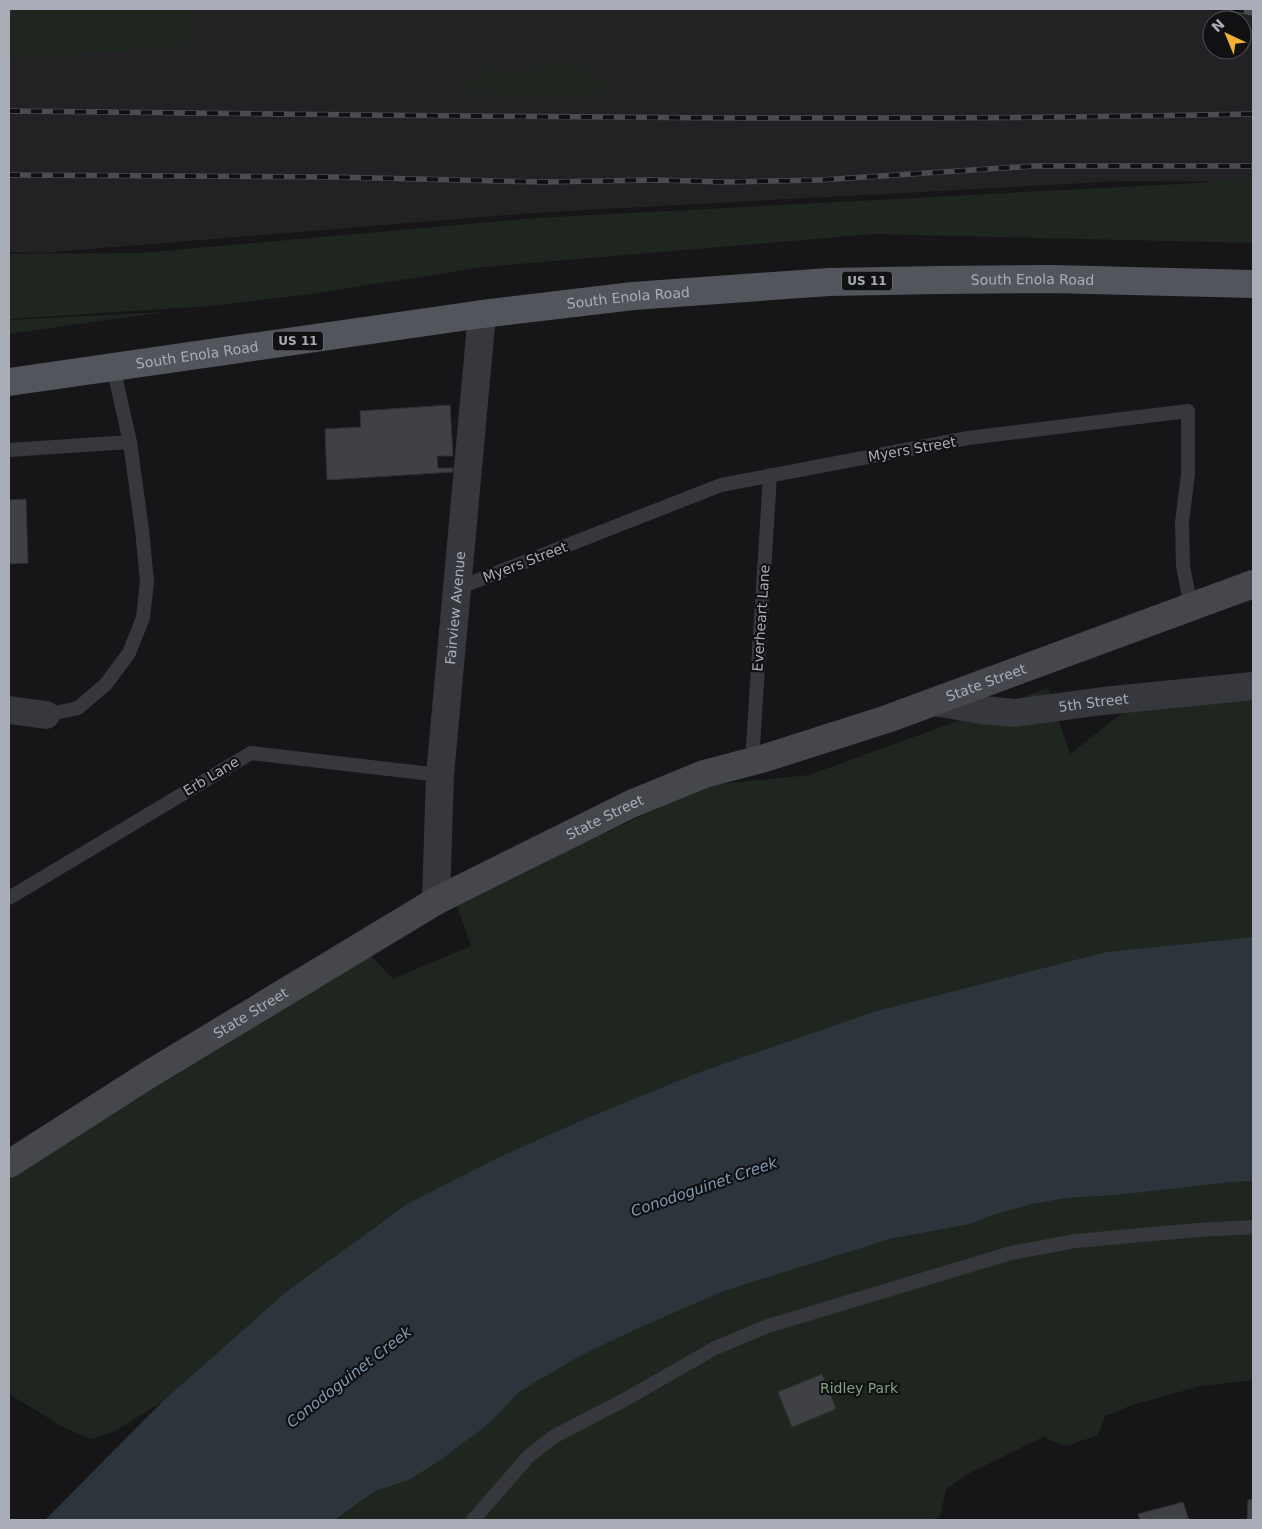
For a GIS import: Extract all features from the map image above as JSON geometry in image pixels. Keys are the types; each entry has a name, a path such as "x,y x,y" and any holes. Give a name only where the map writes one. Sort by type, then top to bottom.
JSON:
{"main road":[{"name":"South Enola Road","path":"9,382 482,314 633,296 829,282 1051,279 1253,284"},
{"name":"State Street","path":"9,1164 148,1074 436,901 631,804 704,774 752,762 886,719 1253,584"}],"street":[{"name":"Fairview Avenue","path":"436,901 440,775 482,314"},
{"name":"5th Street","path":"934,702 1015,713 1103,701 1253,686"},
{"path":"9,710 46,714"}],"lane":[{"path":"46,714 78,708 106,684 129,653 143,618 147,581 142,530 130,442 113,367"},
{"name":"Myers Street","path":"458,588 721,485 968,438 1188,411 1188,474 1182,522 1183,566 1190,607"},
{"path":"9,450 130,442"},
{"name":"Everheart Lane","path":"752,762 770,475"},
{"name":"Erb Lane","path":"9,898 251,753 440,775"},
{"path":"473,1520 529,1456 553,1437 626,1399 715,1348 768,1326 1011,1253 1075,1241 1253,1227"}],"shaded area":[{"path":"9,9 1253,9 1253,182 1124,181 533,213 41,253 9,252"}],"green space":[{"path":"9,9 191,9 193,26 185,44 158,49 9,58"},
{"path":"565,60 595,74 608,89 595,97 531,97 467,92 464,85 488,66 512,76 530,68"},
{"path":"1253,177 1253,243 873,234 484,267 311,294 210,306 9,319 9,254 141,253 535,218 1198,183"},
{"path":"164,312 9,334 9,320"},
{"path":"1048,688 1070,754 1144,696 1253,697 1253,937 1106,952 876,1011 697,1073 587,1118 407,1204 287,1291 163,1401 114,1432 92,1439 63,1427 9,1394 9,1172 369,954 393,979 471,946 456,902 708,785 809,775"},
{"name":"Ridley Park","path":"1253,1181 1253,1380 1201,1386 1132,1405 1105,1416 1098,1435 1067,1446 1047,1439 1045,1436 968,1474 946,1489 940,1517 931,1520 334,1520 377,1491 409,1480 491,1422 519,1392 580,1356 724,1291 890,1239 970,1224 996,1214 1032,1204 1067,1198 1118,1195"}],"water":[{"name":"Conodoguinet Creek","path":"1253,937 1253,1181 1118,1195 1067,1198 1032,1204 996,1214 970,1224 890,1239 724,1291 580,1356 519,1392 491,1422 439,1461 409,1480 376,1491 334,1520 45,1520 163,1401 287,1291 407,1204 500,1157 587,1118 697,1073 876,1011 1106,952"}],"building":[{"path":"450,405 453,456 437,456 438,468 453,468 453,472 327,480 325,429 361,427 360,411"},
{"path":"26,499 28,563 9,564 9,500"},
{"path":"822,1374 836,1409 792,1427 778,1392"},
{"path":"1253,1499 1253,1520 1247,1520 1248,1500"},
{"path":"1183,1502 1189,1520 1140,1520 1138,1514"}],"railway":[{"path":"1233,9 1253,13"},
{"path":"9,111 787,118 1098,117 1253,114"},
{"path":"9,175 332,177 543,182 655,180 726,182 820,180 1034,166 1253,166"}]}
